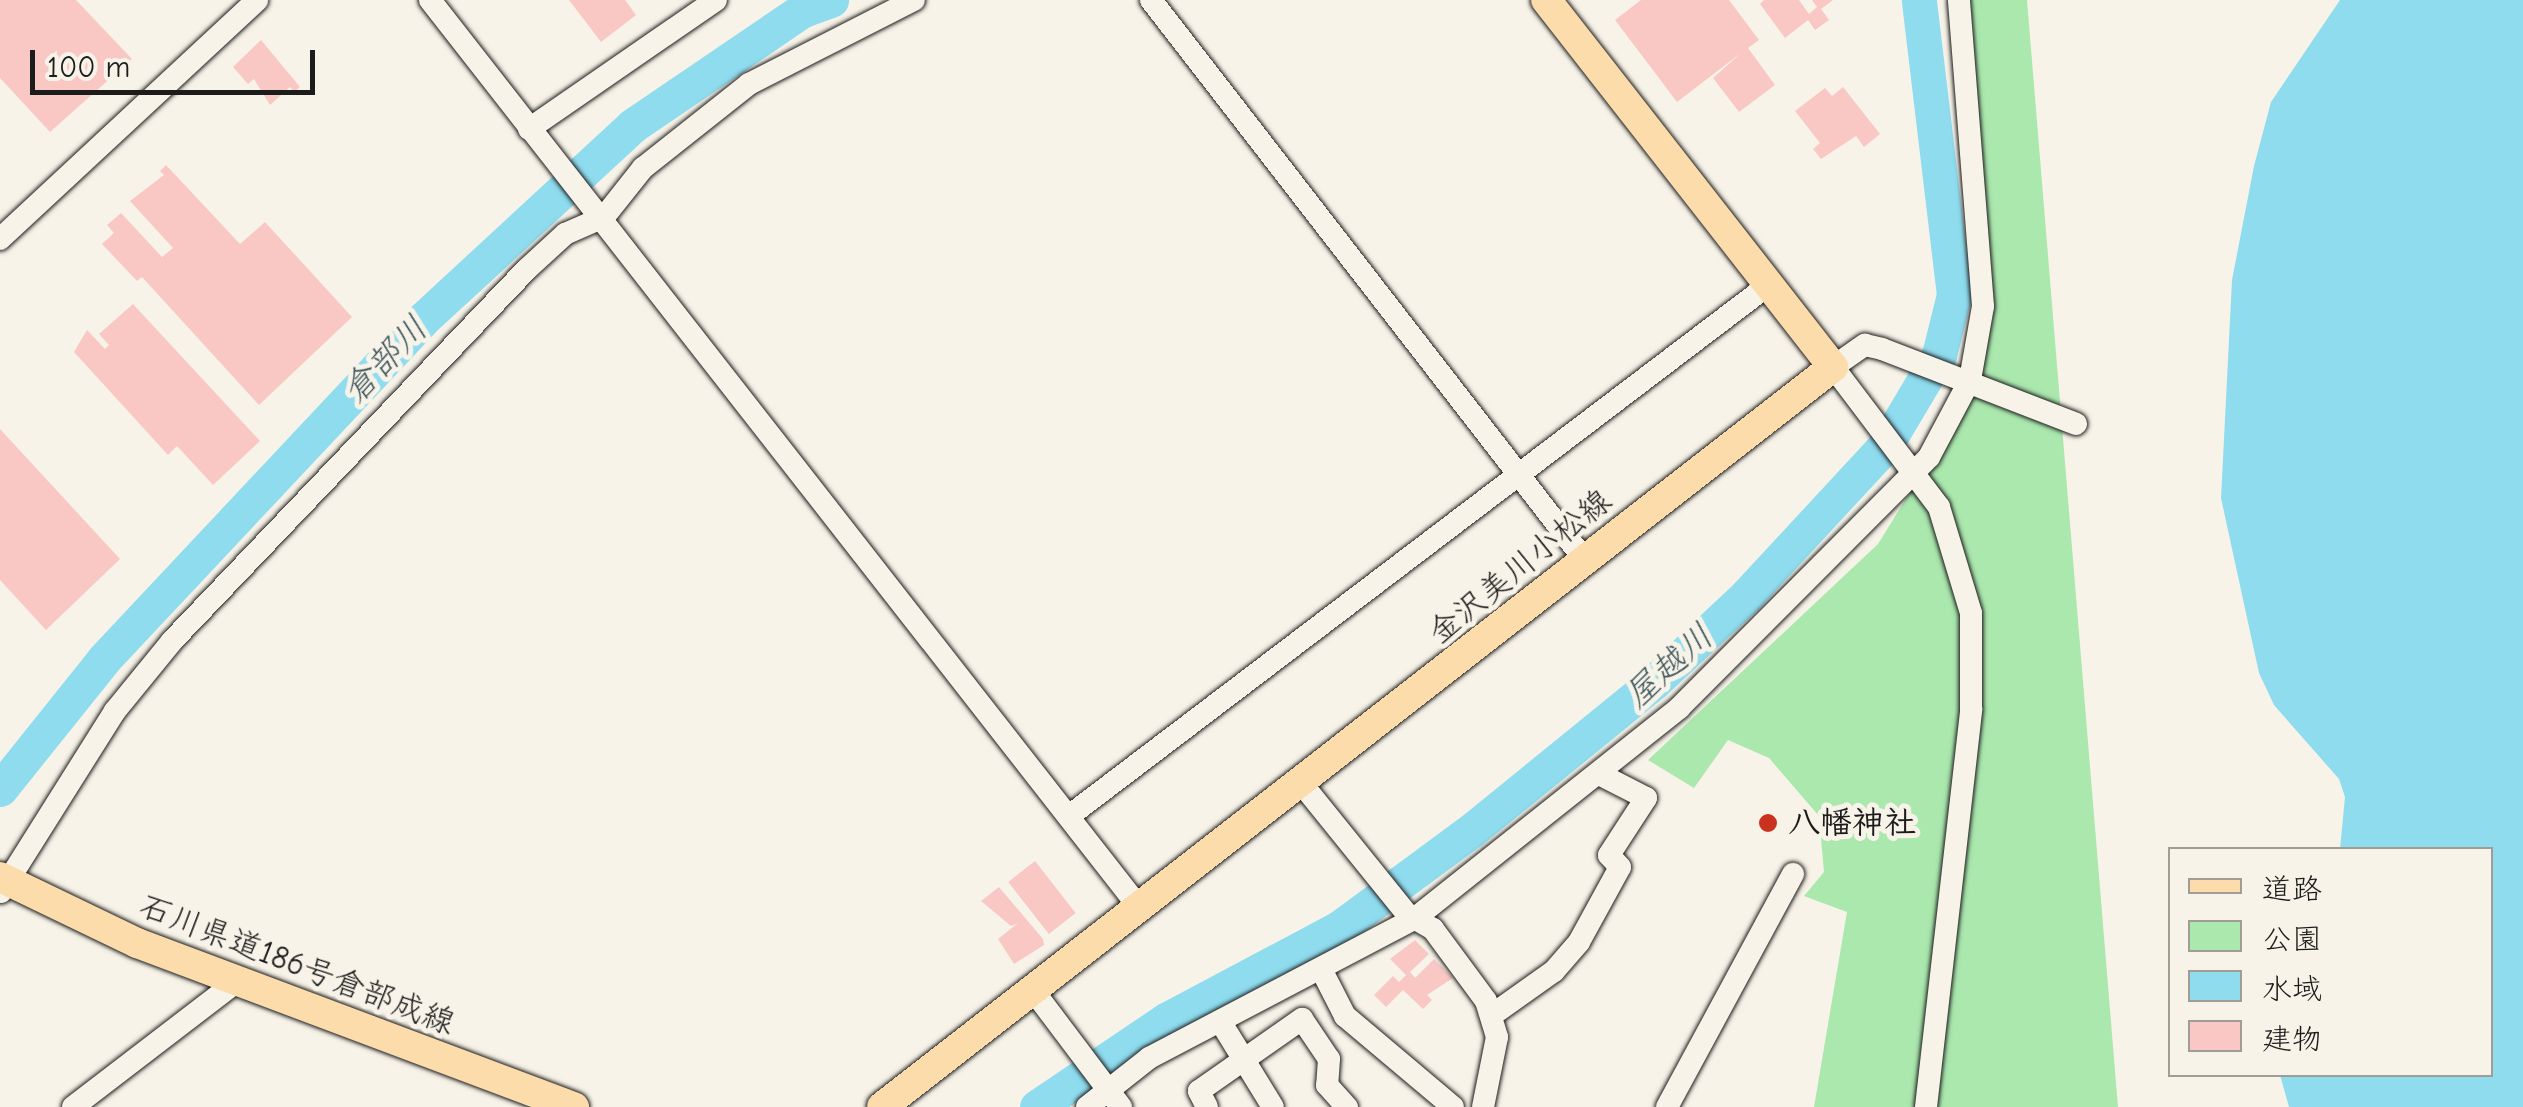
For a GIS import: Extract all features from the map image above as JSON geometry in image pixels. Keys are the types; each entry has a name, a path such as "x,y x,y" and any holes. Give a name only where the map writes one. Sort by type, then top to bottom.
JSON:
{"main road":[{"path":"1546,0 1771,283 1833,368"},
{"name":"金沢美川小松線","path":"882,1107 1587,563 1833,368"},
{"name":"石川県道186号倉部成線","path":"2,883 137,943 574,1107"}],"street":[{"path":"0,239 258,0"},
{"path":"430,0 532,133 600,211 1138,907"},
{"path":"532,133 716,0"},
{"path":"2,883 66,782 172,642 527,269 565,234 600,211 686,128 764,76 914,0"},
{"path":"1151,0 1587,563"},
{"path":"1087,1107 1111,1094 1149,1058 1321,969 1410,917 1599,774 1680,708 1914,467 1965,379 1983,306 1959,0"},
{"path":"1069,816 1517,472 1771,283"},
{"path":"1926,1107 1972,642 1971,613 1939,507 1914,467 1833,368 1865,345 1965,379 2076,424"},
{"path":"1492,1015 1554,971 1580,942 1620,867 1609,855 1646,798 1599,774"},
{"path":"1302,784 1410,917 1433,929 1492,1015 1495,1071 1483,1107"},
{"path":"1667,1107 1793,874"},
{"path":"1321,969 1346,1016 1452,1107"},
{"path":"73,1107 240,979"},
{"path":"1032,989 1111,1094"},
{"path":"1206,1107 1199,1090 1302,1020 1329,1059 1327,1085 1346,1107"},
{"path":"1220,1021 1273,1107"}],"green space":[{"path":"1966,0 2027,0 2118,1107 1814,1107 1847,912 1804,896 1824,872 1819,816 1769,758 1728,740 1694,788 1648,760 1878,544 1966,402 1991,306"}],"water":[{"path":"2340,0 2523,0 2523,1107 2289,1107 2281,1077 2493,1077 2493,847 2340,847 2345,797 2339,779 2274,705 2259,673 2221,498 2232,280 2271,102"}],"building":[{"path":"0,0 76,0 132,59 50,132 0,78"},
{"path":"569,0 625,0 636,15 601,42"},
{"path":"1641,0 1729,0 1759,40 1748,48 1775,85 1739,112 1713,78 1741,53 1677,102 1615,20"},
{"path":"1764,0 1799,0 1809,14 1817,7 1812,0 1833,0 1821,9 1829,20 1815,30 1808,20 1785,38 1760,4"},
{"path":"261,40 300,87 294,92 290,87 270,105 254,79 248,84 233,67"},
{"path":"1843,87 1880,134 1864,147 1856,136 1821,159 1813,149 1820,143 1795,111 1825,88 1832,96"},
{"path":"166,165 240,244 265,222 352,317 259,405 142,277 137,281 102,244 114,233 107,225 121,213 162,257 173,248 130,201 164,175 160,171"},
{"path":"133,304 260,441 213,485 177,446 168,455 74,352 87,330 105,349 109,345 99,334"},
{"path":"0,429 120,559 46,630 0,580"},
{"path":"1035,861 1076,913 1049,934 1008,882"},
{"path":"999,887 1043,939 1044,945 1014,964 998,939 1018,923 1011,926 981,901"},
{"path":"1415,940 1429,954 1410,972 1415,978 1434,959 1453,978 1427,995 1432,1000 1423,1009 1403,990 1386,1007 1374,995 1393,976 1399,982 1406,975 1390,959"}],"waterway":[{"name":"倉部川","path":"0,789 104,659 421,321 632,126 803,10 831,0"},
{"name":"屋越川","path":"1037,1107 1166,1020 1339,928 1472,830 1654,682 1746,596 1885,446 1939,355 1954,295 1919,0"}],"place":[{"name":"八幡神社","path":"1768,823"}]}
